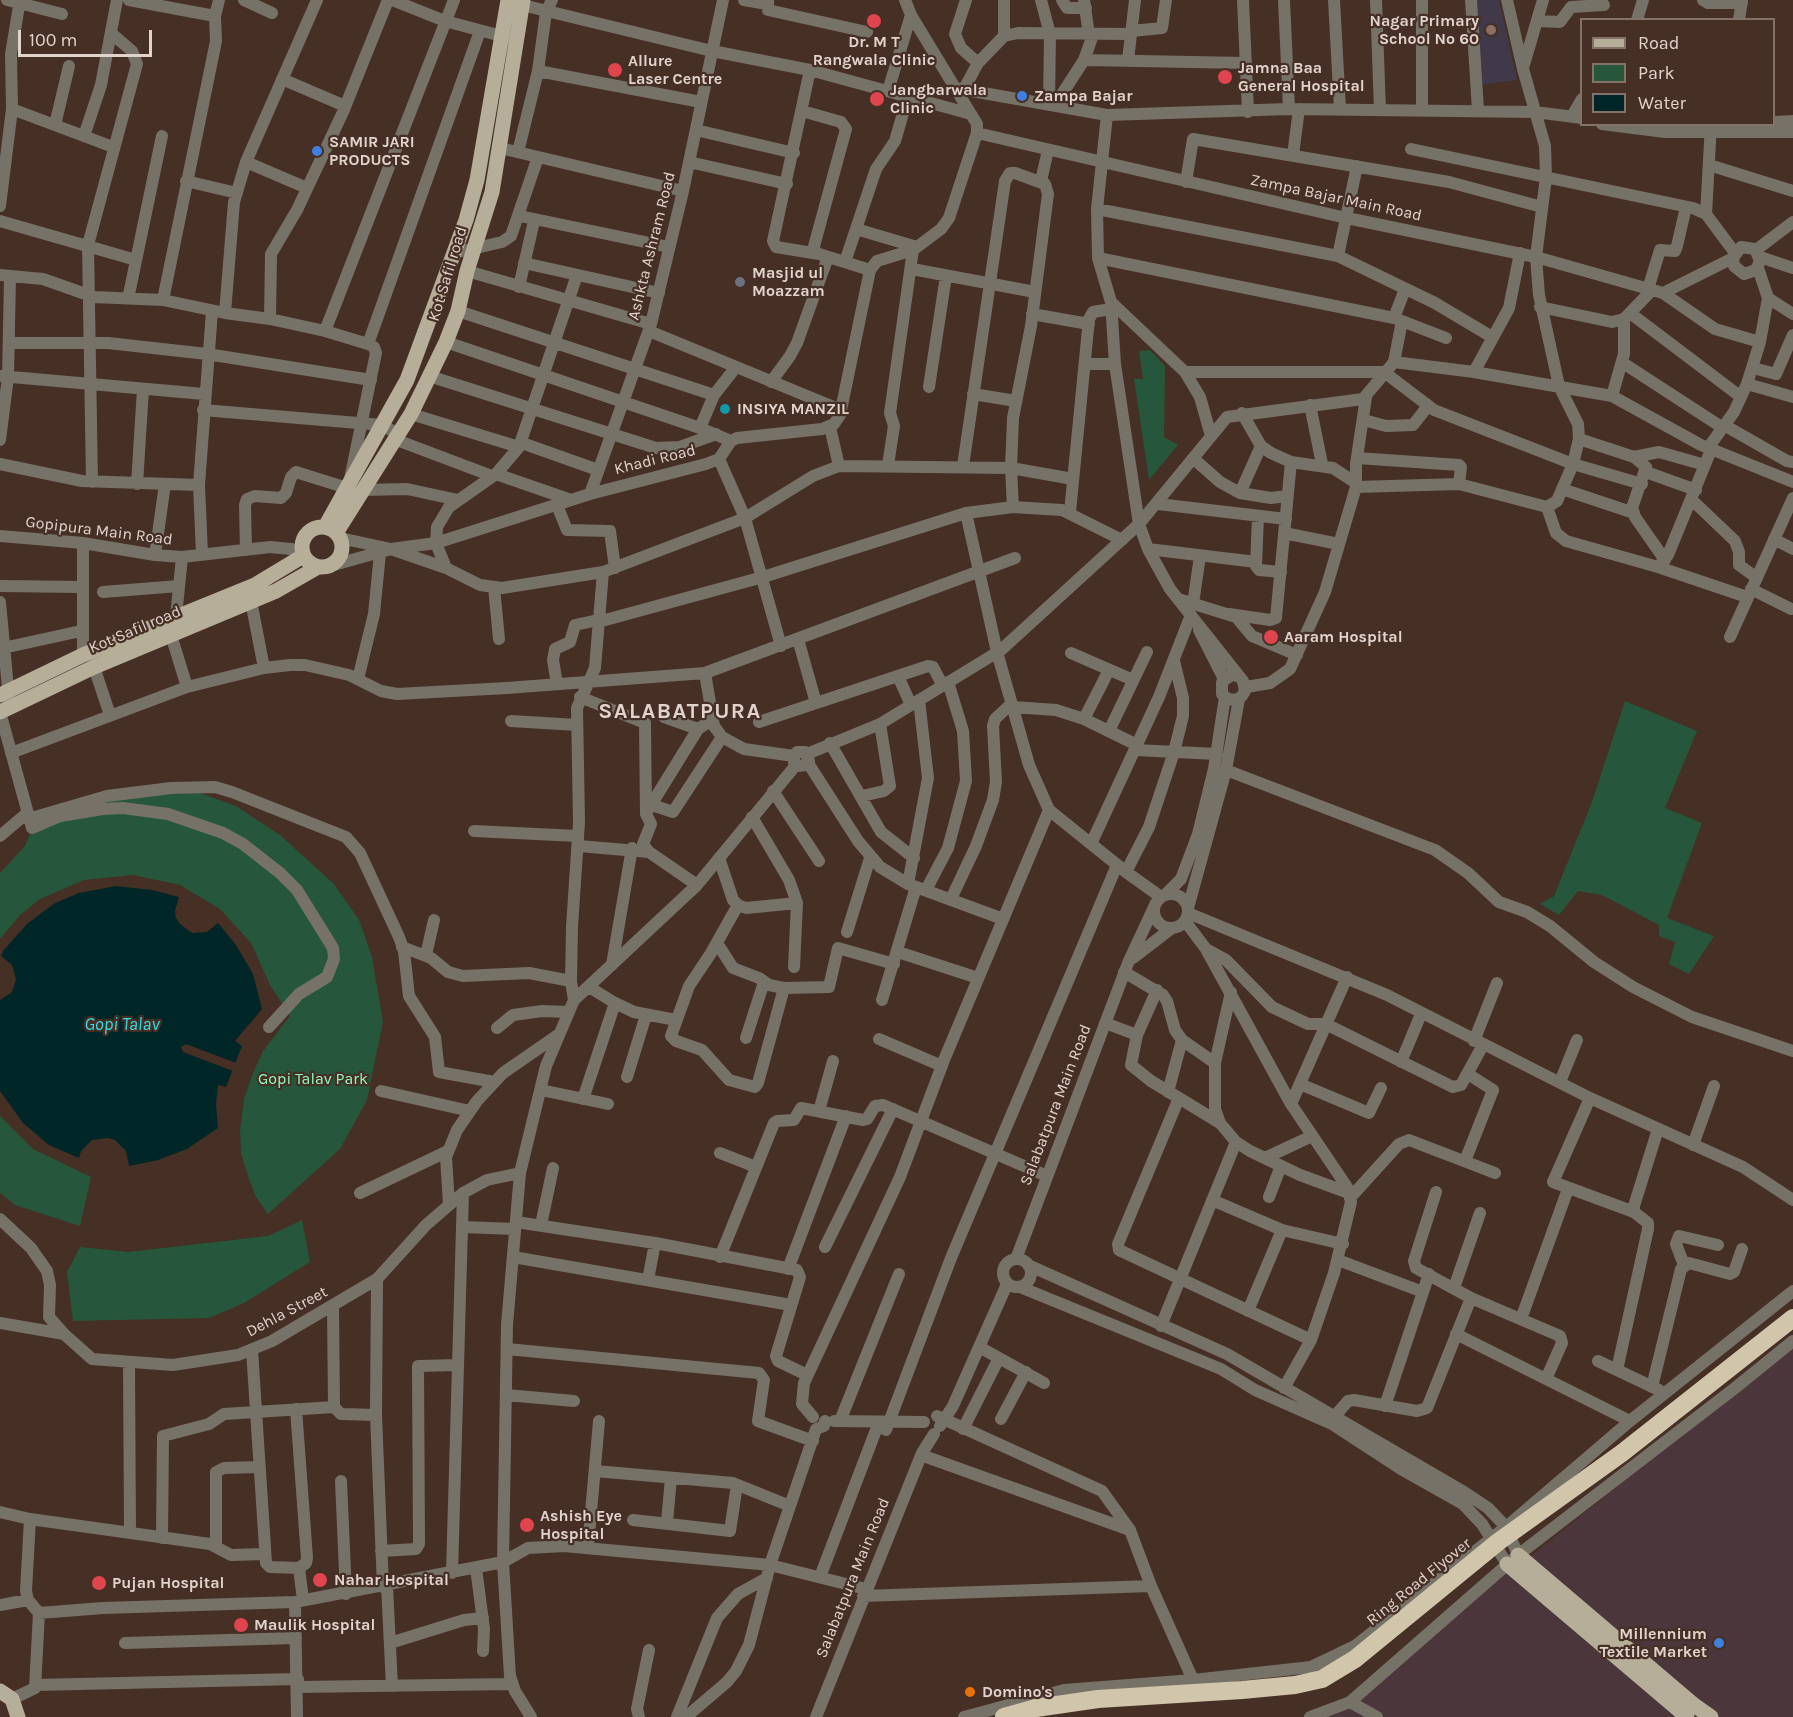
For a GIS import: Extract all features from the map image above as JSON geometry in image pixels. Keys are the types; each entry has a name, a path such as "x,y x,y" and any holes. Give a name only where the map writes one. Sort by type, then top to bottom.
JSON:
{"highway":[{"name":"Ring Road Flyover","path":"1004,1717 1036,1708 1098,1699 1242,1690 1296,1685 1322,1679 1355,1659 1498,1542 1622,1453 1793,1318"},
{"name":"Ring Road Flyover","path":"1046,1717 1099,1710 1297,1695 1326,1689 1361,1668 1506,1550 1629,1461 1793,1331"}],"main road":[{"name":"Kot Safil road","path":"334,532 348,486 414,362 454,253 477,180 501,35 518,2"},
{"name":"Kot Safil road","path":"334,532 411,414 446,342 458,311 467,271 492,192 516,40 518,2"},
{"path":"3,703 83,655 264,581 302,553 308,532 334,532 342,551 340,557 324,567 307,561 302,553"},
{"name":"Kot Safil road","path":"3,703 94,668 324,567"},
{"path":"1512,1559 1687,1717"},
{"path":"1512,1559 1711,1717"},
{"path":"6,1695 18,1717"}],"street":[{"path":"84,136 101,85 117,0"},
{"path":"129,0 214,16"},
{"path":"163,300 216,41 214,16 219,0"},
{"path":"244,0 272,13"},
{"path":"202,554 199,484 207,354 218,312 237,193 246,162 317,0"},
{"path":"270,319 271,254 307,188 390,0 411,3 445,21 516,40"},
{"path":"325,331 454,0"},
{"path":"518,152 538,71 546,12 552,0"},
{"name":"Ashkta Ashram Road","path":"590,494 650,328 683,191 723,0"},
{"path":"744,0 767,2 768,10 867,32"},
{"path":"966,0 955,34 961,48 978,63"},
{"path":"1004,0 1004,36"},
{"path":"1041,0 1050,34 1052,105"},
{"path":"1052,105 1084,60 1091,34 1085,4 1067,8 1062,0"},
{"path":"1128,60 1135,0"},
{"path":"960,89 978,63 1004,36 1130,33 1162,28 1166,0"},
{"path":"1243,0 1248,112"},
{"path":"1284,0 1294,109 1293,155"},
{"path":"1334,0 1340,109"},
{"path":"1376,0 1380,110"},
{"path":"1422,0 1422,110"},
{"path":"1471,0 1478,110"},
{"path":"1242,413 1261,446 1291,462 1322,464 1333,468 1356,485 1459,484 1547,507 1557,501 1573,464 1579,439 1578,424 1559,386 1540,308 1536,257 1546,177 1545,146 1523,69 1507,0"},
{"path":"1523,69 1543,0"},
{"path":"1640,18 1643,0"},
{"path":"1703,0 1708,3 1742,2 1739,18"},
{"path":"0,206 5,125 12,109 11,54 15,1 62,14"},
{"path":"446,342 623,404 700,428 731,441 737,438 830,427 837,421 841,410 870,270 877,261 915,249 941,229 949,218 977,133 977,124 960,89 904,1"},
{"path":"518,2 546,12 712,51 810,70 971,114"},
{"path":"1537,21 1560,22 1571,7 1604,3 1602,18"},
{"path":"888,91 911,15"},
{"path":"368,344 480,32"},
{"path":"92,482 88,245 137,64 132,51 111,33"},
{"path":"1084,60 1245,63"},
{"path":"55,125 69,66"},
{"path":"810,70 773,245 823,256 870,270"},
{"path":"538,71 701,102"},
{"path":"282,79 345,106"},
{"path":"960,89 1107,115 1340,109 1478,110 1535,112 1577,117"},
{"path":"845,262 876,169 895,141 908,96"},
{"path":"12,109 113,147"},
{"path":"802,111 842,122 846,129 813,245 813,250 823,256"},
{"path":"1107,115 1096,209 1098,258 1111,306 1115,364 1139,524 1148,549 1177,599 1193,613 1238,676 1242,693 1226,770 1192,887 1187,914 1126,968 1157,990 1167,1001 1175,1030 1182,1040 1215,1063"},
{"path":"1775,122 1793,121"},
{"path":"1633,126 1793,132"},
{"path":"1706,214 1711,129"},
{"path":"696,130 794,153"},
{"name":"Zampa Bajar Main Road","path":"977,133 1347,218 1536,257 1654,291 1715,329 1760,342"},
{"path":"128,299 162,136"},
{"path":"1185,182 1193,139 1449,182 1542,207"},
{"path":"500,148 683,191"},
{"path":"1411,149 1686,207 1706,214 1734,256 1734,266 1740,272 1749,274 1758,258 1793,222"},
{"path":"1041,181 1048,150"},
{"path":"454,253 473,251 508,240 520,216 538,156"},
{"path":"246,162 307,188"},
{"path":"689,162 787,184"},
{"path":"1709,165 1793,191"},
{"path":"1338,256 1357,166"},
{"path":"963,466 1007,176 1015,173 1046,184 1048,194 1032,314 1016,401 1011,468 1013,507"},
{"path":"186,182 237,193"},
{"path":"1654,291 1660,250 1675,251 1686,207"},
{"path":"1096,209 1338,256 1406,289 1492,337"},
{"path":"520,216 669,247"},
{"path":"519,287 534,220"},
{"path":"0,221 136,260"},
{"path":"856,229 915,249"},
{"path":"1540,308 1612,322 1627,316 1654,291 1686,282 1734,256 1746,246 1758,258 1793,268"},
{"path":"888,465 894,426 890,414 915,249"},
{"path":"1473,372 1509,308 1520,253"},
{"path":"771,382 797,343 823,256"},
{"path":"1098,258 1398,320 1446,338"},
{"path":"1661,563 1694,495 1710,449 1741,397 1753,368 1768,298 1758,258"},
{"path":"524,263 659,292"},
{"path":"912,269 1035,292"},
{"path":"467,271 568,300 650,328 736,367 841,410"},
{"path":"446,568 436,543 440,521 449,507 494,475 520,445 577,275"},
{"path":"0,440 4,376 9,343 5,276 43,279 89,296 163,300 218,312 270,319 325,331 374,347 376,353 371,380 348,486 296,472 291,477 286,493 281,498 248,498 245,505 246,550"},
{"path":"929,387 946,276"},
{"path":"1193,613 1224,679 1221,690 1225,697 1232,700 1242,693 1282,677 1297,655 1325,592 1356,485 1357,458 1366,397 1394,362 1398,320 1406,289"},
{"path":"1768,298 1793,314"},
{"path":"1070,512 1089,324 1093,312 1111,306"},
{"path":"1111,306 1185,372 1200,398 1211,436"},
{"path":"458,311 714,395"},
{"path":"1032,314 1089,324"},
{"path":"1612,396 1623,363 1627,316"},
{"path":"1627,316 1741,397"},
{"path":"1753,368 1776,374 1793,335"},
{"path":"9,343 90,342 207,354 371,380"},
{"path":"1394,362 1473,372 1612,396 1710,449 1793,482"},
{"path":"1623,363 1724,426 1787,461 1793,462"},
{"path":"1085,364 1115,364"},
{"path":"700,428 714,395 736,367"},
{"path":"1185,372 1384,372 1428,406 1573,464 1644,478 1694,495 1735,542 1739,552 1739,565 1752,588"},
{"path":"4,376 204,394"},
{"path":"429,376 611,436 656,448 671,449 716,434"},
{"path":"1747,384 1793,398"},
{"path":"137,484 143,389"},
{"path":"973,394 1016,401"},
{"path":"531,1717 512,1684 503,1562 507,1349 520,1173 550,1055 572,1006 589,987 697,885 801,760 830,743 880,724 997,652 1139,524 1158,504 1227,417 1242,413 1366,397"},
{"path":"1310,405 1322,464"},
{"path":"1364,420 1386,426 1413,425 1428,406"},
{"path":"203,410 382,424 396,436 494,475 572,500"},
{"path":"411,414 520,445 598,471"},
{"path":"830,427 839,466"},
{"path":"1579,439 1634,457 1646,466 1644,478 1633,500 1634,513 1661,563"},
{"name":"Khadi Road","path":"324,567 385,551 436,543 590,494 719,459 731,441"},
{"path":"1240,493 1261,446"},
{"path":"1634,457 1659,452 1705,465"},
{"path":"1357,458 1459,465 1461,467 1459,484"},
{"path":"719,459 745,518 781,646"},
{"path":"1194,459 1220,482 1240,493 1271,498 1287,495"},
{"path":"1193,613 1276,618 1291,462"},
{"path":"0,464 92,482 199,484"},
{"path":"334,532 385,551 446,568 462,578 494,587 518,588 609,570 745,518 813,476 839,466 1011,468 1073,479"},
{"path":"155,555 165,484"},
{"path":"363,490 407,489 458,500"},
{"path":"1562,489 1634,513"},
{"path":"1730,637 1793,498"},
{"path":"1158,504 1286,519"},
{"path":"557,505 567,530 610,531 609,570 598,621 595,668 580,697 577,725 579,841 571,981 572,1006"},
{"path":"556,684 553,660 555,649 570,642 575,625 598,621 763,577 966,513 1013,507 1070,512 1122,540"},
{"path":"1547,507 1556,533 1566,540 1752,588 1791,609"},
{"path":"966,513 997,652 1029,765 1049,810 1161,899 1182,898 1187,914 1291,1104 1347,1187 1350,1216 1338,1260 1311,1340 1284,1388"},
{"path":"1258,516 1256,562 1259,570 1281,572"},
{"path":"1284,533 1339,544"},
{"name":"Gopipura Main Road","path":"0,536 83,543 155,555 182,557 270,547 302,553"},
{"path":"1774,539 1793,549"},
{"path":"83,543 81,587 83,655"},
{"path":"1148,549 1256,562"},
{"path":"358,679 374,614 385,551"},
{"path":"1091,844 1136,748 1193,613 1200,556"},
{"path":"176,617 182,557"},
{"path":"11,753 187,687 264,668 305,665 358,679 381,691 397,694 705,673 1015,558"},
{"path":"0,586 81,587"},
{"path":"103,592 179,586"},
{"path":"494,587 499,639"},
{"path":"251,601 264,668"},
{"path":"0,602 3,703 11,753 27,817 32,828 60,816 103,809 123,808 168,814 223,833 243,843 280,873 297,890 316,916 333,948 334,959 327,977 299,994 268,1027"},
{"path":"1229,614 1236,617 1252,636 1297,655"},
{"path":"3,648 81,631"},
{"path":"171,635 187,687"},
{"path":"798,639 816,703"},
{"path":"1109,731 1147,652"},
{"path":"1071,653 1133,681"},
{"path":"820,1576 884,1428 995,1154 1121,868 1149,827 1174,752 1183,716 1183,698 1174,661"},
{"path":"759,722 931,666 945,684 963,731 966,781 948,848 917,887 882,1000"},
{"path":"94,668 110,715"},
{"path":"1084,719 1109,670"},
{"path":"705,673 712,720 722,737 739,747 801,760 870,858 917,887 1003,919"},
{"path":"1224,679 1231,675 1238,676"},
{"path":"898,676 915,702 927,778 914,858 917,887"},
{"path":"580,697 645,723 650,828 643,844 649,852 697,885"},
{"path":"1172,928 1157,921 1161,899 1181,879 1188,863 1217,754 1225,697"},
{"path":"951,899 976,846 993,800 996,782 993,726 995,719 1012,705 1056,710 1084,719 1136,748 1217,754"},
{"path":"664,717 698,729"},
{"path":"649,809 698,729 712,720"},
{"path":"511,721 577,725"},
{"path":"862,796 884,791 890,786 880,724"},
{"path":"649,809 673,812 722,737"},
{"path":"830,743 881,832 914,858"},
{"path":"1226,770 1435,850 1468,873 1499,902 1527,912 1550,926 1594,962 1633,987 1692,1017 1793,1051"},
{"path":"0,836 27,817 107,796 171,788 214,788 232,792 300,821 337,833 353,843 382,898 402,947 409,996 435,1037 438,1072 494,1082"},
{"path":"773,791 819,861"},
{"path":"818,1427 802,1404 804,1383 900,1177 942,1066 1049,810"},
{"path":"752,817 789,880 797,903 794,968"},
{"path":"474,831 579,841 649,852"},
{"path":"612,965 632,848"},
{"path":"718,858 733,900 738,904 746,908 797,903"},
{"path":"847,932 870,858"},
{"name":"Salabatpura Main Road","path":"1016,1259 1126,968 1161,899"},
{"path":"738,904 717,943 689,986 671,1036 673,1039 702,1050 729,1080 755,1087 784,988"},
{"path":"1187,914 1347,977 1590,1098 1760,1176 1793,1200"},
{"path":"426,955 434,920"},
{"path":"717,943 733,968 784,988 829,987 838,948 896,958 978,978"},
{"path":"402,947 426,955 448,972 463,976 529,973 571,981"},
{"path":"1206,949 1226,960 1272,1007 1308,1024 1326,1024 1453,1087 1461,1085 1468,1074 1497,983"},
{"path":"1291,1104 1347,977"},
{"path":"746,1038 764,982"},
{"path":"589,987 615,1004 646,1015 676,1020"},
{"path":"1157,990 1137,1035 1131,1065 1173,1095 1220,1123 1236,1142 1281,1166 1349,1195"},
{"path":"1220,1123 1215,1108 1215,1063 1231,992"},
{"path":"583,1098 615,1004"},
{"path":"498,1028 513,1015 572,1006"},
{"path":"1401,1062 1421,1014"},
{"path":"627,1077 646,1015"},
{"path":"1105,1023 1137,1035"},
{"path":"449,1205 446,1170 448,1151 457,1130 494,1082 560,1034"},
{"path":"879,1039 942,1066"},
{"path":"1182,1040 1173,1095 1118,1244 1119,1250 1311,1340"},
{"path":"1560,1082 1577,1040"},
{"path":"819,1111 833,1061"},
{"path":"1465,1161 1492,1090 1468,1074"},
{"path":"1300,1084 1369,1113 1381,1088"},
{"path":"1692,1145 1714,1086"},
{"path":"541,1090 608,1104"},
{"path":"381,1091 470,1111"},
{"path":"1590,1098 1553,1182 1645,1218 1648,1229 1617,1370"},
{"path":"720,1257 774,1123 794,1120 801,1108 867,1119 878,1104 1047,1176"},
{"path":"825,1247 893,1109"},
{"path":"788,1269 846,1116"},
{"path":"1634,1212 1658,1129"},
{"path":"1265,1158 1312,1136"},
{"path":"1349,1195 1403,1141 1413,1140 1495,1173"},
{"path":"1161,1326 1236,1142"},
{"path":"360,1193 448,1151"},
{"path":"720,1153 756,1167"},
{"path":"1269,1197 1281,1166"},
{"path":"541,1225 553,1168"},
{"name":"Dehla Street","path":"64,1334 93,1359 173,1365 219,1359 252,1350 377,1279 426,1225 463,1193 487,1180 520,1173"},
{"path":"1521,1319 1568,1189"},
{"path":"1436,1192 1414,1261 1416,1268 1471,1298 1560,1336 1562,1343 1546,1379"},
{"path":"452,1573 463,1193"},
{"path":"1212,1200 1282,1230 1343,1244"},
{"path":"1454,1288 1480,1213"},
{"path":"0,1219 31,1248 47,1271 50,1285 49,1317 64,1334"},
{"path":"462,1227 541,1225 655,1243 797,1270 800,1277 776,1356 778,1361 807,1376"},
{"path":"1248,1311 1282,1230"},
{"path":"1684,1265 1676,1244 1679,1236 1718,1245"},
{"path":"648,1280 655,1243"},
{"path":"1652,1387 1681,1269 1689,1263 1730,1274 1734,1272 1742,1249"},
{"path":"513,1257 791,1305"},
{"path":"1016,1259 1227,1354 1479,1500 1506,1527 1512,1559 1490,1537 1473,1511 1401,1469 1332,1424 1255,1390 1221,1368 1020,1287 1007,1284 1003,1271 1007,1263 1016,1259"},
{"path":"1338,1260 1423,1292"},
{"path":"1020,1287 1030,1278 1028,1265"},
{"path":"840,1421 899,1274"},
{"path":"1385,1406 1429,1274"},
{"path":"377,1279 376,1415 381,1551 392,1686"},
{"name":"Salabatpura Main Road","path":"816,1717 932,1426 953,1406 981,1348 1007,1284"},
{"path":"972,1716 1064,1690 1193,1680 1311,1667 1355,1646 1490,1537 1506,1527 1630,1421 1793,1291"},
{"path":"1334,1417 1348,1401 1417,1411 1427,1408 1471,1298"},
{"path":"333,1306 334,1407 341,1414 376,1415"},
{"path":"0,1323 64,1334"},
{"path":"1456,1334 1630,1421"},
{"path":"1310,1717 1350,1702 1512,1559 1793,1341"},
{"path":"981,1348 1044,1383"},
{"path":"507,1349 759,1373 764,1380 758,1421 818,1427 932,1426 963,1429 1097,1487 1130,1530 1151,1586 1193,1680"},
{"path":"252,1350 265,1554 266,1563 270,1567 299,1568 306,1563 307,1558 296,1409"},
{"path":"963,1429 999,1358"},
{"path":"1598,1361 1665,1393"},
{"path":"129,1362 130,1531"},
{"path":"381,1551 416,1549 419,1544 418,1366 459,1365"},
{"path":"1001,1419 1026,1372"},
{"path":"506,1395 574,1401"},
{"path":"162,1538 163,1436 209,1424 224,1414 334,1407"},
{"path":"588,1547 599,1421"},
{"path":"818,1427 840,1421 884,1428"},
{"path":"685,1717 714,1696 736,1671 749,1645 770,1565 818,1427"},
{"path":"921,1454 1130,1530"},
{"path":"216,1545 216,1472 224,1468 259,1467"},
{"path":"595,1471 737,1485 790,1506"},
{"path":"667,1522 671,1478"},
{"path":"341,1481 346,1594"},
{"path":"633,1520 667,1522 674,1526 730,1531 737,1485"},
{"path":"0,1512 30,1519 130,1531 216,1545 231,1555 265,1554"},
{"path":"6,1695 35,1688 39,1613 28,1600 26,1592 30,1519"},
{"path":"39,1613 103,1608 298,1601 346,1594 503,1562 528,1548 588,1547 770,1565 820,1576 865,1592 1151,1586"},
{"path":"297,1717 296,1638 299,1568"},
{"path":"476,1568 483,1618 483,1651"},
{"path":"685,1717 717,1618 738,1594 767,1578"},
{"path":"0,1605 28,1600"},
{"path":"390,1643 464,1620 483,1618"},
{"path":"125,1643 296,1638"},
{"path":"639,1717 638,1709 649,1650"},
{"path":"35,1685 512,1684"},
{"path":"1350,1702 1377,1717"}],"shaded area":[{"name":"Nagar Primary School No 60","path":"1477,0 1499,0 1517,80 1479,85"},
{"path":"1793,1344 1793,1717 1718,1717 1530,1557"},
{"path":"1509,1571 1685,1717 1317,1717 1349,1706"}],"green space":[{"path":"1150,350 1165,366 1164,437 1178,445 1149,480 1134,379 1143,379 1139,351"},
{"path":"1625,701 1697,731 1665,808 1702,823 1667,918 1714,936 1689,974 1669,964 1675,942 1659,936 1659,925 1602,895 1578,891 1559,915 1540,904 1554,896 1592,802"},
{"name":"Gopi Talav Park","path":"200,793 236,806 280,835 334,884 359,920 372,957 383,1022 367,1100 340,1149 268,1214 256,1197 249,1179 241,1153 240,1130 244,1099 253,1073 263,1051 290,1016 270,985 251,943 220,909 180,885 133,875 84,880 40,899 20,915 0,939 0,873 25,846 37,817 114,797"},
{"path":"0,1116 33,1149 91,1177 80,1226 15,1205 0,1193"},
{"path":"302,1220 310,1262 244,1303 209,1318 73,1321 67,1272 80,1247 128,1252 268,1236"}],"water":[{"name":"Gopi Talav","path":"116,886 152,890 179,897 175,911 176,918 192,933 207,932 218,923 236,945 253,974 262,1009 235,1041 242,1046 226,1087 218,1085 216,1104 218,1128 187,1149 158,1160 129,1166 126,1151 115,1140 108,1138 92,1140 81,1151 79,1158 49,1145 23,1123 0,1091 0,1000 12,992 16,979 12,965 1,956 3,951 27,924 55,903 79,893"}],"pier":[{"path":"186,1044 236,1063 233,1071 183,1052 181,1047"}],"place":[{"name":"Dr. M T Rangwala Clinic","path":"874,21"},
{"name":"Nagar Primary School No 60","path":"1491,30"},
{"name":"Allure Laser Centre","path":"615,70"},
{"name":"Jamna Baa General Hospital","path":"1225,77"},
{"name":"Zampa Bajar","path":"1022,96"},
{"name":"Jangbarwala Clinic","path":"877,99"},
{"name":"SAMIR JARI PRODUCTS","path":"317,151"},
{"name":"Masjid ul Moazzam","path":"740,282"},
{"name":"INSIYA MANZIL","path":"725,409"},
{"name":"Aaram Hospital","path":"1271,637"},
{"name":"Ashish Eye Hospital","path":"527,1525"},
{"name":"Nahar Hospital","path":"320,1580"},
{"name":"Pujan Hospital","path":"99,1583"},
{"name":"Maulik Hospital","path":"241,1625"},
{"name":"Millennium Textile Market","path":"1719,1643"},
{"name":"Domino's","path":"970,1692"}],"district":[{"name":"SALABATPURA","path":"680,712"}]}
